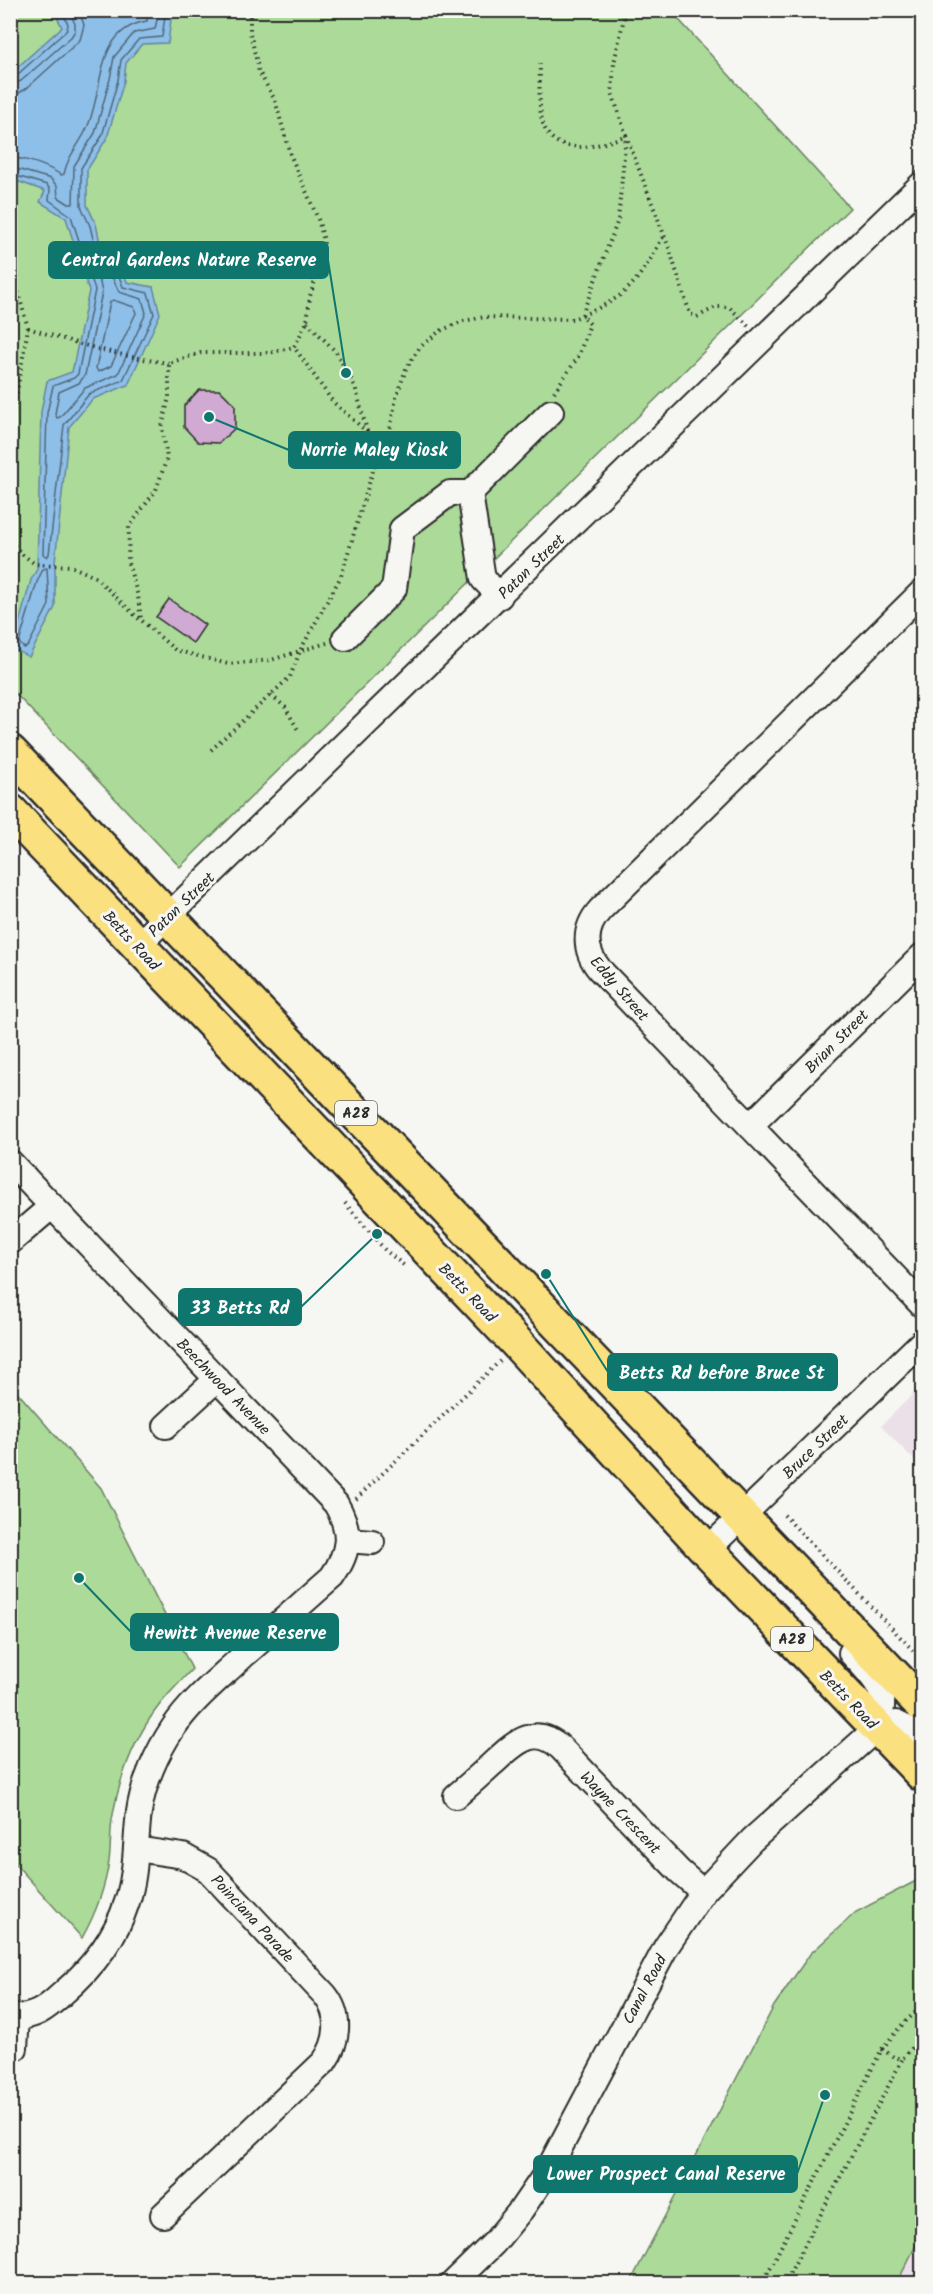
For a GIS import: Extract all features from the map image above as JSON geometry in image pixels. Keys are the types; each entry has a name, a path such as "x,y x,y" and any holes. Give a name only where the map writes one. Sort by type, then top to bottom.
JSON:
{"highway":[{"name":"A28","path":"10,752 167,918 544,1307 922,1705"},
{"name":"Betts Road","path":"10,811 515,1341 707,1550 922,1774"}],"street":[{"name":"Paton Street","path":"137,946 922,184"},
{"path":"345,638 394,590 402,529 450,493 470,493 551,412"},
{"path":"470,493 483,579 500,596"},
{"name":"Eddy Street","path":"922,592 608,902 590,923 587,942 592,961 922,1305"},
{"name":"Brian Street","path":"750,1126 922,956"},
{"name":"Beechwood Avenue","path":"10,1162 336,1504 345,1521 347,1540"},
{"path":"10,1242 52,1206"},
{"name":"Bruce Street","path":"707,1550 922,1342"},
{"path":"166,1426 217,1379"},
{"path":"15,2048 14,2017 32,2016 46,2009 80,1979 98,1959 112,1937 127,1903 143,1794 154,1762 173,1728 202,1694 332,1577 343,1557 347,1540 372,1542"},
{"path":"835,1614 844,1646 871,1675 883,1694 883,1710 877,1728"},
{"path":"877,1728 896,1723 922,1736"},
{"name":"Canal Road","path":"452,2283 494,2243 521,2210 547,2172 666,1947 703,1892 746,1845 877,1728"},
{"name":"Wayne Crescent","path":"456,1797 513,1744 526,1738 537,1729 556,1744 679,1871 703,1892"},
{"name":"Poinciana Parade","path":"136,1849 183,1856 214,1876 325,1995 347,2030 333,2045 324,2062 163,2215"}],"path":[{"path":"250,10 250,32 259,72 275,100 290,154 318,219 324,241 322,260 310,296 306,322 294,347"},
{"path":"621,10 624,18 614,63 612,93 690,314 697,317 716,307 729,307 763,340"},
{"path":"540,63 542,123 553,139 572,148 592,147 626,135"},
{"path":"582,315 618,220 626,135"},
{"path":"212,750 290,677 300,651 341,576 378,454 390,430 396,398 406,369 420,347 440,331 463,321 485,317 573,319 582,315 617,297 647,266 664,235"},
{"path":"10,263 28,328 10,430"},
{"path":"551,412 552,396 578,357 590,324 582,315"},
{"path":"306,322 336,352 355,386 367,432 378,454"},
{"path":"28,328 78,344 139,359 169,363 201,353 269,353 294,347"},
{"path":"294,347 333,402 367,432"},
{"path":"141,620 138,596 128,563 129,527 156,490 167,458 162,427 169,397 169,363"},
{"path":"10,541 35,564 71,566 95,577 176,650 228,664 272,660 345,638"},
{"path":"271,695 285,707 298,730"},
{"path":"341,1513 501,1361"},
{"path":"784,1515 922,1660"},
{"path":"762,2283 882,2049 900,2027 922,2006"},
{"path":"784,2283 903,2058 922,2037"},
{"path":"882,2049 895,2058 903,2058"}],"shaded area":[{"path":"922,1385 922,1468 881,1426"},
{"path":"922,2233 922,2283 897,2283"}],"green space":[{"path":"11,11 671,11 850,208 180,867 11,689"},
{"path":"12,1386 101,1488 192,1669 152,1716 129,1758 115,1804 105,1881 96,1910 82,1938 11,1859 10,1388"},
{"path":"922,1880 922,2233 897,2283 630,2283 774,2006 810,1954 856,1912"}],"water":[{"path":"54,11 172,11 168,43 142,44 126,63 124,81 107,138 87,170 87,205 96,224 101,248 118,255 127,282 153,287 160,314 128,385 93,399 69,427 55,562 55,607 29,657 12,648 31,580 37,569 41,412 47,381 72,372 89,291 66,218 40,202 45,191 11,179 11,73 62,27"}],"building":[{"path":"199,390 220,390 235,405 235,428 219,443 198,442 184,427 184,406"},
{"path":"169,599 205,625 193,643 156,617"}],"place":[{"name":"Central Gardens Nature Reserve","path":"346,373"},
{"name":"Norrie Maley Kiosk","path":"209,417"},
{"name":"33 Betts Rd","path":"377,1234"},
{"name":"Betts Rd before Bruce St","path":"546,1274"},
{"name":"Hewitt Avenue Reserve","path":"79,1578"},
{"name":"Lower Prospect Canal Reserve","path":"825,2095"}]}
